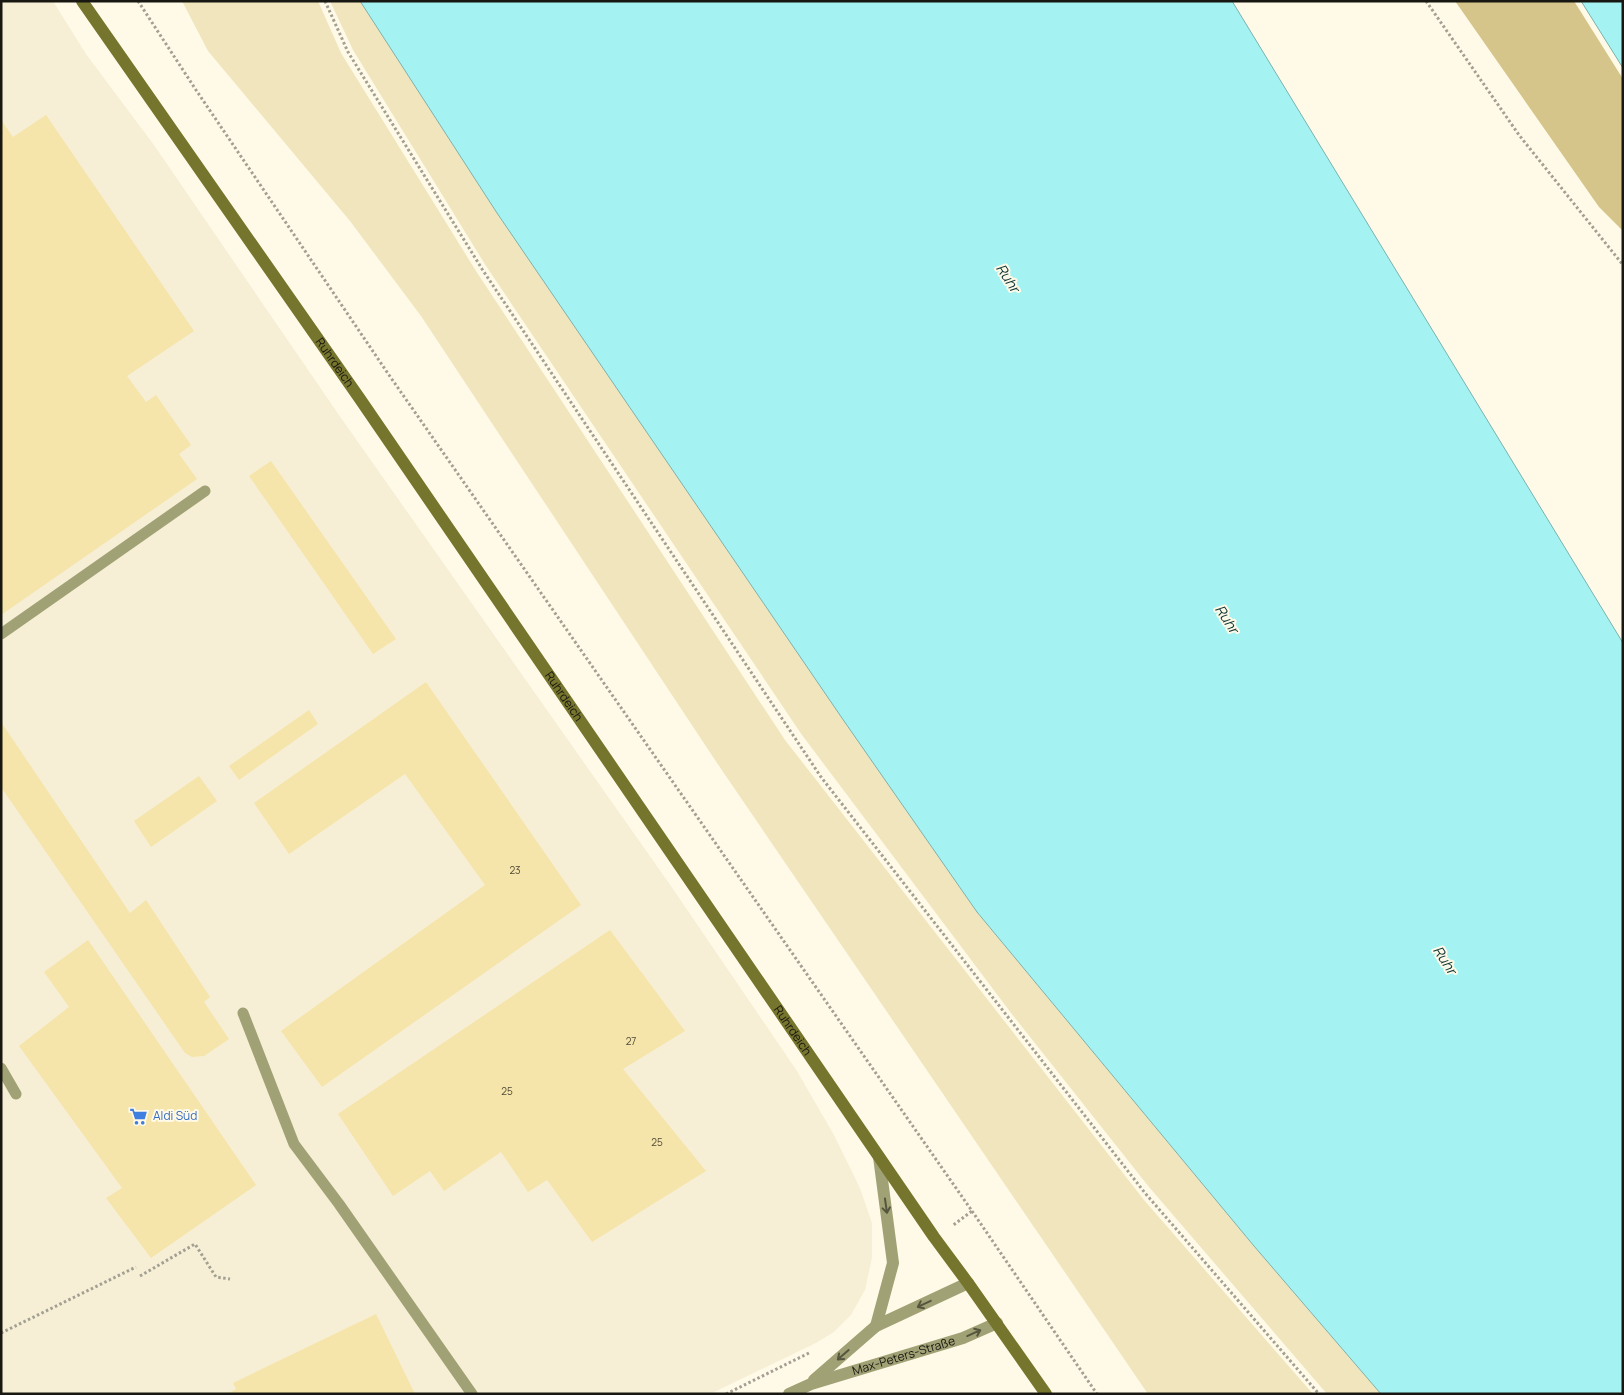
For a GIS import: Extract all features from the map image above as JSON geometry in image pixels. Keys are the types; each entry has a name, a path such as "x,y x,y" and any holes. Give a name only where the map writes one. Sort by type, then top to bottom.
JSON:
{"main road":[{"name":"Ruhrdeich","path":"82,1 360,399 934,1237 1046,1394"}],"street":[{"path":"876,1326 893,1263 879,1157"},
{"name":"Max-Peters-Straße","path":"811,1384 876,1326 968,1283"},
{"name":"Max-Peters-Straße","path":"788,1394 811,1384 964,1338 996,1323"}],"lane":[{"path":"1,634 205,491"},
{"path":"244,1013 294,1144 339,1204 472,1394"},
{"path":"1,1068 16,1094"}],"path":[{"path":"138,1 201,98 389,375 972,1211 1097,1394"},
{"path":"325,1 348,52 482,269 821,777 1145,1193 1319,1394"},
{"path":"1426,1 1519,135 1623,265"},
{"path":"934,1237 972,1211"},
{"path":"140,1276 195,1244 216,1277 230,1279"},
{"path":"1,1333 136,1267"},
{"path":"726,1394 818,1348"}],"shaded area":[{"path":"1,1 53,1 86,54 154,145 339,415 671,886 797,1071 834,1135 860,1188 872,1223 872,1258 865,1290 851,1315 834,1332 816,1343 710,1394 1,1394"},
{"path":"182,1 318,1 341,53 476,271 785,740 1144,1200 1313,1394 1148,1394 717,763 421,316 350,221 208,51"},
{"path":"330,1 360,1 497,213 844,721 977,912 1254,1246 1381,1394 1327,1394 1149,1187 1011,1013 802,735 486,266 353,50"},
{"path":"1455,1 1574,1 1623,79 1623,231 1599,207"}],"water":[{"name":"Ruhr","path":"360,1 1232,1 1623,643 1623,1394 1381,1394 1254,1246 977,912 844,721 497,213"},
{"path":"1581,1 1623,1 1623,68"}],"building":[{"path":"46,115 194,331 127,376 146,402 156,395 191,445 179,454 197,479 1,615 1,120 13,137"},
{"path":"271,461 396,639 373,654 249,476"},
{"path":"426,682 581,905 322,1087 281,1031 485,885 405,774 289,854 254,803"},
{"path":"309,710 318,724 239,780 229,766"},
{"path":"1,722 130,913 146,900 210,997 204,1002 229,1039 204,1056 192,1057 185,1053 1,787"},
{"path":"199,776 217,801 151,847 134,821"},
{"path":"610,930 685,1031 623,1069 706,1171 592,1242 547,1180 528,1192 501,1152 444,1191 430,1171 393,1196 338,1114"},
{"name":"Aldi Süd","path":"88,940 256,1185 151,1258 106,1198 122,1188 19,1046 69,1007 44,972"},
{"path":"376,1314 415,1394 227,1394 236,1389 233,1383"}],"place":[{"name":"Aldi Süd","path":"139,1116"}]}
